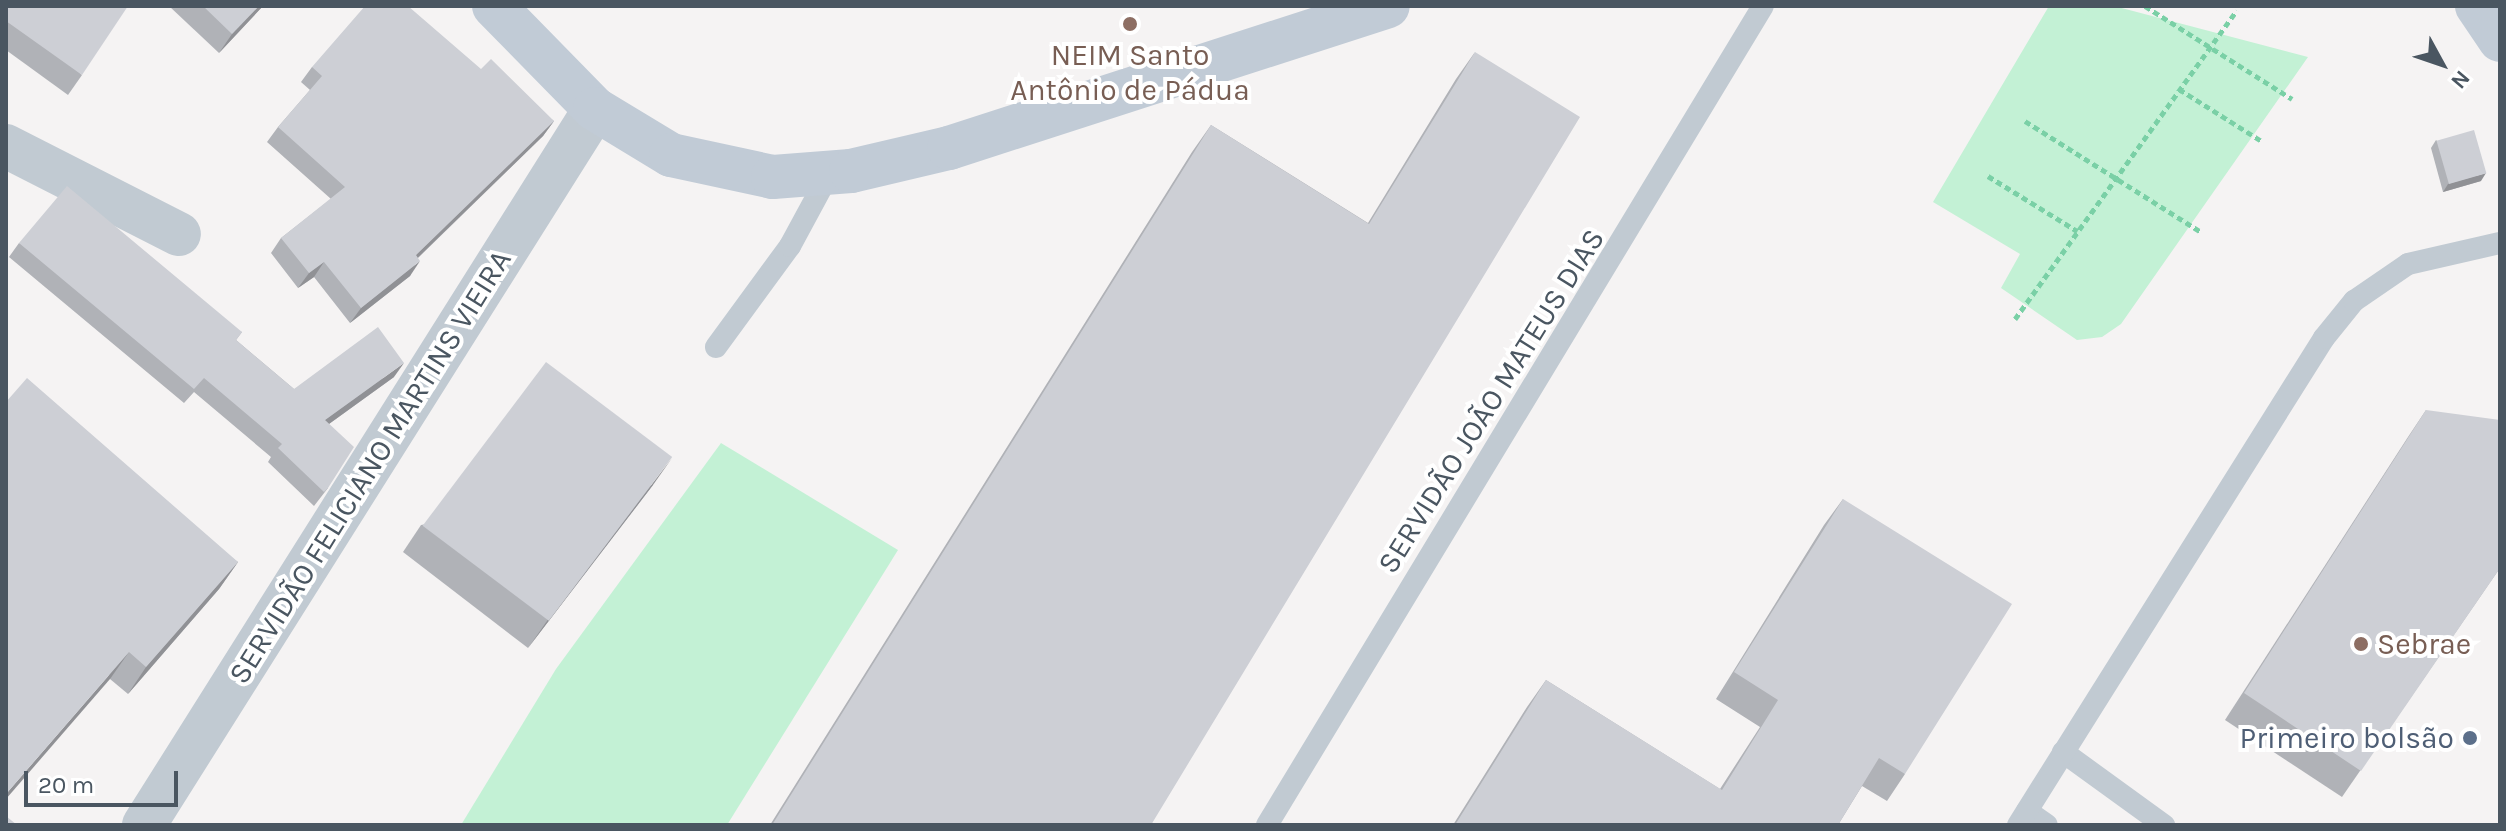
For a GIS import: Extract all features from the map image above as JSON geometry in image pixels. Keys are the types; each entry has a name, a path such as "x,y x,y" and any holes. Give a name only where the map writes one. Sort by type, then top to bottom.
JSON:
{"main road":[{"path":"494,6 595,109 671,155 773,177 830,172 949,148 1106,102 1388,6"},
{"path":"2477,6 2500,40"}],"street":[{"name":"SERVIDÃO FELICIANO MARTINS VIEIRA","path":"144,825 595,109"},
{"path":"6,146 179,234"}],"lane":[{"name":"SERVIDÃO JOÃO MATEUS DIAS","path":"1267,825 1763,6"},
{"path":"716,347 790,246 830,172"},
{"path":"2047,825 2022,818 2324,338 2354,301 2408,264 2500,243"},
{"path":"2063,752 2164,825"}],"path":[{"path":"2145,6 2292,99"},
{"path":"2015,319 2237,10"},
{"path":"2179,89 2263,142"},
{"path":"2025,121 2200,231"},
{"path":"1988,176 2077,231"}],"green space":[{"path":"2049,6 2114,6 2308,57 2121,324 2102,337 2077,340 2001,288 2020,254 1933,202"},
{"path":"721,443 898,550 727,825 461,825 556,669"}],"building":[{"path":"6,6 128,6 82,75 6,21"},
{"path":"203,6 259,6 232,34"},
{"path":"365,6 408,6 481,69 491,59 554,121 416,255 420,261 361,308 324,262 309,273 281,238 345,187 278,127 322,76 312,67"},
{"path":"1475,52 1580,117 1151,825 772,825 1211,125 1369,224"},
{"path":"2474,130 2486,173 2449,184 2437,141"},
{"path":"67,186 242,332 236,340 294,389 378,327 404,363 325,420 354,447 324,492 278,448 282,444 204,378 194,389 19,243"},
{"path":"546,362 672,457 549,621 423,526"},
{"path":"27,378 238,562 146,667 129,652 6,794 6,402"},
{"name":"Sebrae","path":"2426,410 2500,420 2500,568 2361,771 2244,693"},
{"path":"1843,499 2012,604 1905,774 1879,758 1838,825 1455,825 1546,680 1722,790 1778,700 1734,672"},
{"path":"6,816 17,825 6,825"}],"place":[{"name":"NEIM Santo Antônio de Pádua","path":"1130,24"},
{"name":"Sebrae","path":"2361,644"},
{"name":"Primeiro bolsão","path":"2470,738"}]}
